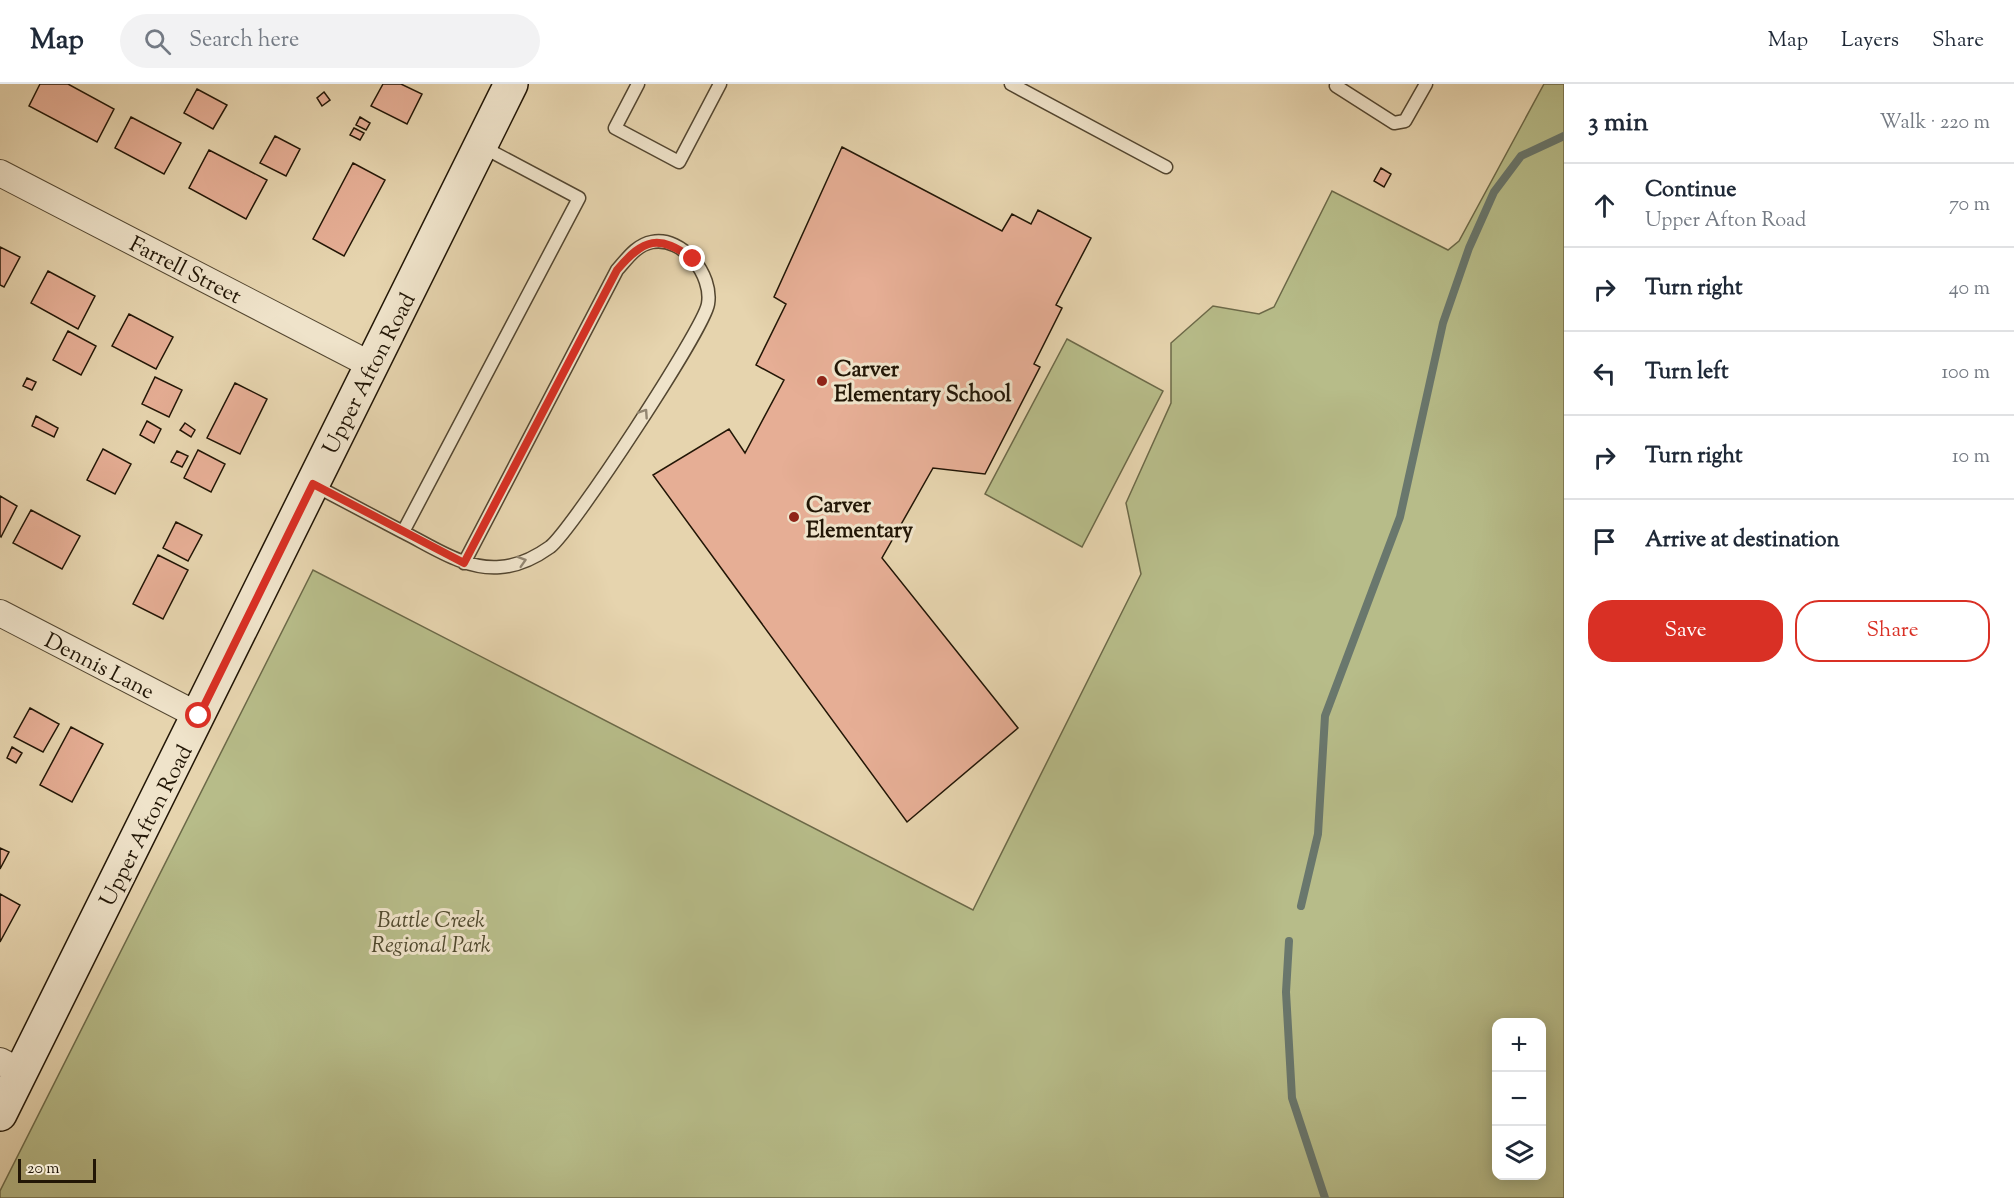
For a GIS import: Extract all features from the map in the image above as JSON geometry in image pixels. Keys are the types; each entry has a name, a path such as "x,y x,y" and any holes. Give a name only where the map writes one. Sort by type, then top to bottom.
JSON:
{"street":[{"name":"Upper Afton Road","path":"0,1114 10,1066 199,716 511,84"},
{"name":"Farrell Street","path":"0,173 371,365"},
{"name":"Dennis Lane","path":"0,613 199,716"}],"lane":[{"path":"638,84 615,128 679,162 720,84"},
{"path":"1011,84 1166,167"},
{"path":"1335,85 1394,123 1400,123 1405,121 1426,84"},
{"path":"404,531 579,198 481,146"},
{"path":"313,484 464,563 500,567 529,559 551,546 570,525 697,328 708,305 708,287 702,271 693,259 665,243 652,242 631,254 617,270 464,563"}],"green space":[{"name":"Battle Creek Regional Park","path":"1544,84 1564,84 1564,1198 0,1198 0,1191 313,570 973,910 1141,574 1126,503 1171,403 1171,343 1213,306 1259,314 1274,307 1332,191 1448,250 1459,241"},
{"path":"1067,339 1163,391 1082,547 985,494"}],"building":[{"path":"40,84 68,84 114,109 97,142 29,106"},
{"path":"383,84 401,84 422,94 407,124 371,106"},
{"path":"197,89 227,105 213,129 184,113"},
{"path":"324,92 330,100 322,106 317,98"},
{"path":"131,117 181,143 164,174 115,148"},
{"path":"360,117 370,123 366,130 356,125"},
{"path":"354,128 364,133 360,140 350,135"},
{"path":"275,136 300,149 286,176 260,163"},
{"name":"Carver Elementary","path":"842,147 1002,231 1012,214 1031,224 1038,210 1091,238 1056,305 1062,308 1034,364 1040,367 985,474 933,468 882,558 1018,728 907,822 653,475 729,429 745,453 784,380 756,365 786,304 774,297"},
{"path":"209,150 267,180 246,219 189,188"},
{"path":"353,163 385,180 344,256 313,239"},
{"path":"1381,168 1391,174 1384,187 1374,181"},
{"path":"0,247 20,257 4,287 0,285"},
{"path":"48,271 95,296 78,329 31,303"},
{"path":"129,314 173,337 156,369 112,346"},
{"path":"68,331 96,346 81,375 53,360"},
{"path":"155,377 182,390 169,417 142,404"},
{"path":"27,378 36,382 32,390 23,386"},
{"path":"235,383 267,399 240,454 207,438"},
{"path":"36,416 58,428 54,437 32,426"},
{"path":"147,421 161,429 154,443 140,435"},
{"path":"185,423 195,430 191,437 180,430"},
{"path":"103,449 131,464 115,494 87,480"},
{"path":"198,450 225,464 211,492 184,478"},
{"path":"177,451 188,456 182,467 171,462"},
{"path":"0,496 17,506 1,537 0,536"},
{"path":"31,510 80,536 62,569 13,543"},
{"path":"176,522 202,535 188,561 163,548"},
{"path":"158,555 188,570 163,619 133,604"},
{"path":"30,708 59,724 43,752 14,737"},
{"path":"71,727 103,744 72,802 40,785"},
{"path":"12,747 22,753 16,763 7,758"},
{"path":"0,848 9,852 0,869"},
{"path":"0,894 20,905 0,942"}],"waterway":[{"path":"1301,906 1318,834 1325,716 1400,517 1443,323 1469,248 1494,192 1521,156 1564,136"},
{"path":"1289,941 1286,992 1292,1098 1325,1198"}],"place":[{"name":"Carver Elementary School","path":"822,381"},
{"name":"Carver Elementary","path":"794,517"}],"route":[{"path":"199,716 313,484 464,563 617,270 640,246 652,242 665,243 693,259"}]}
